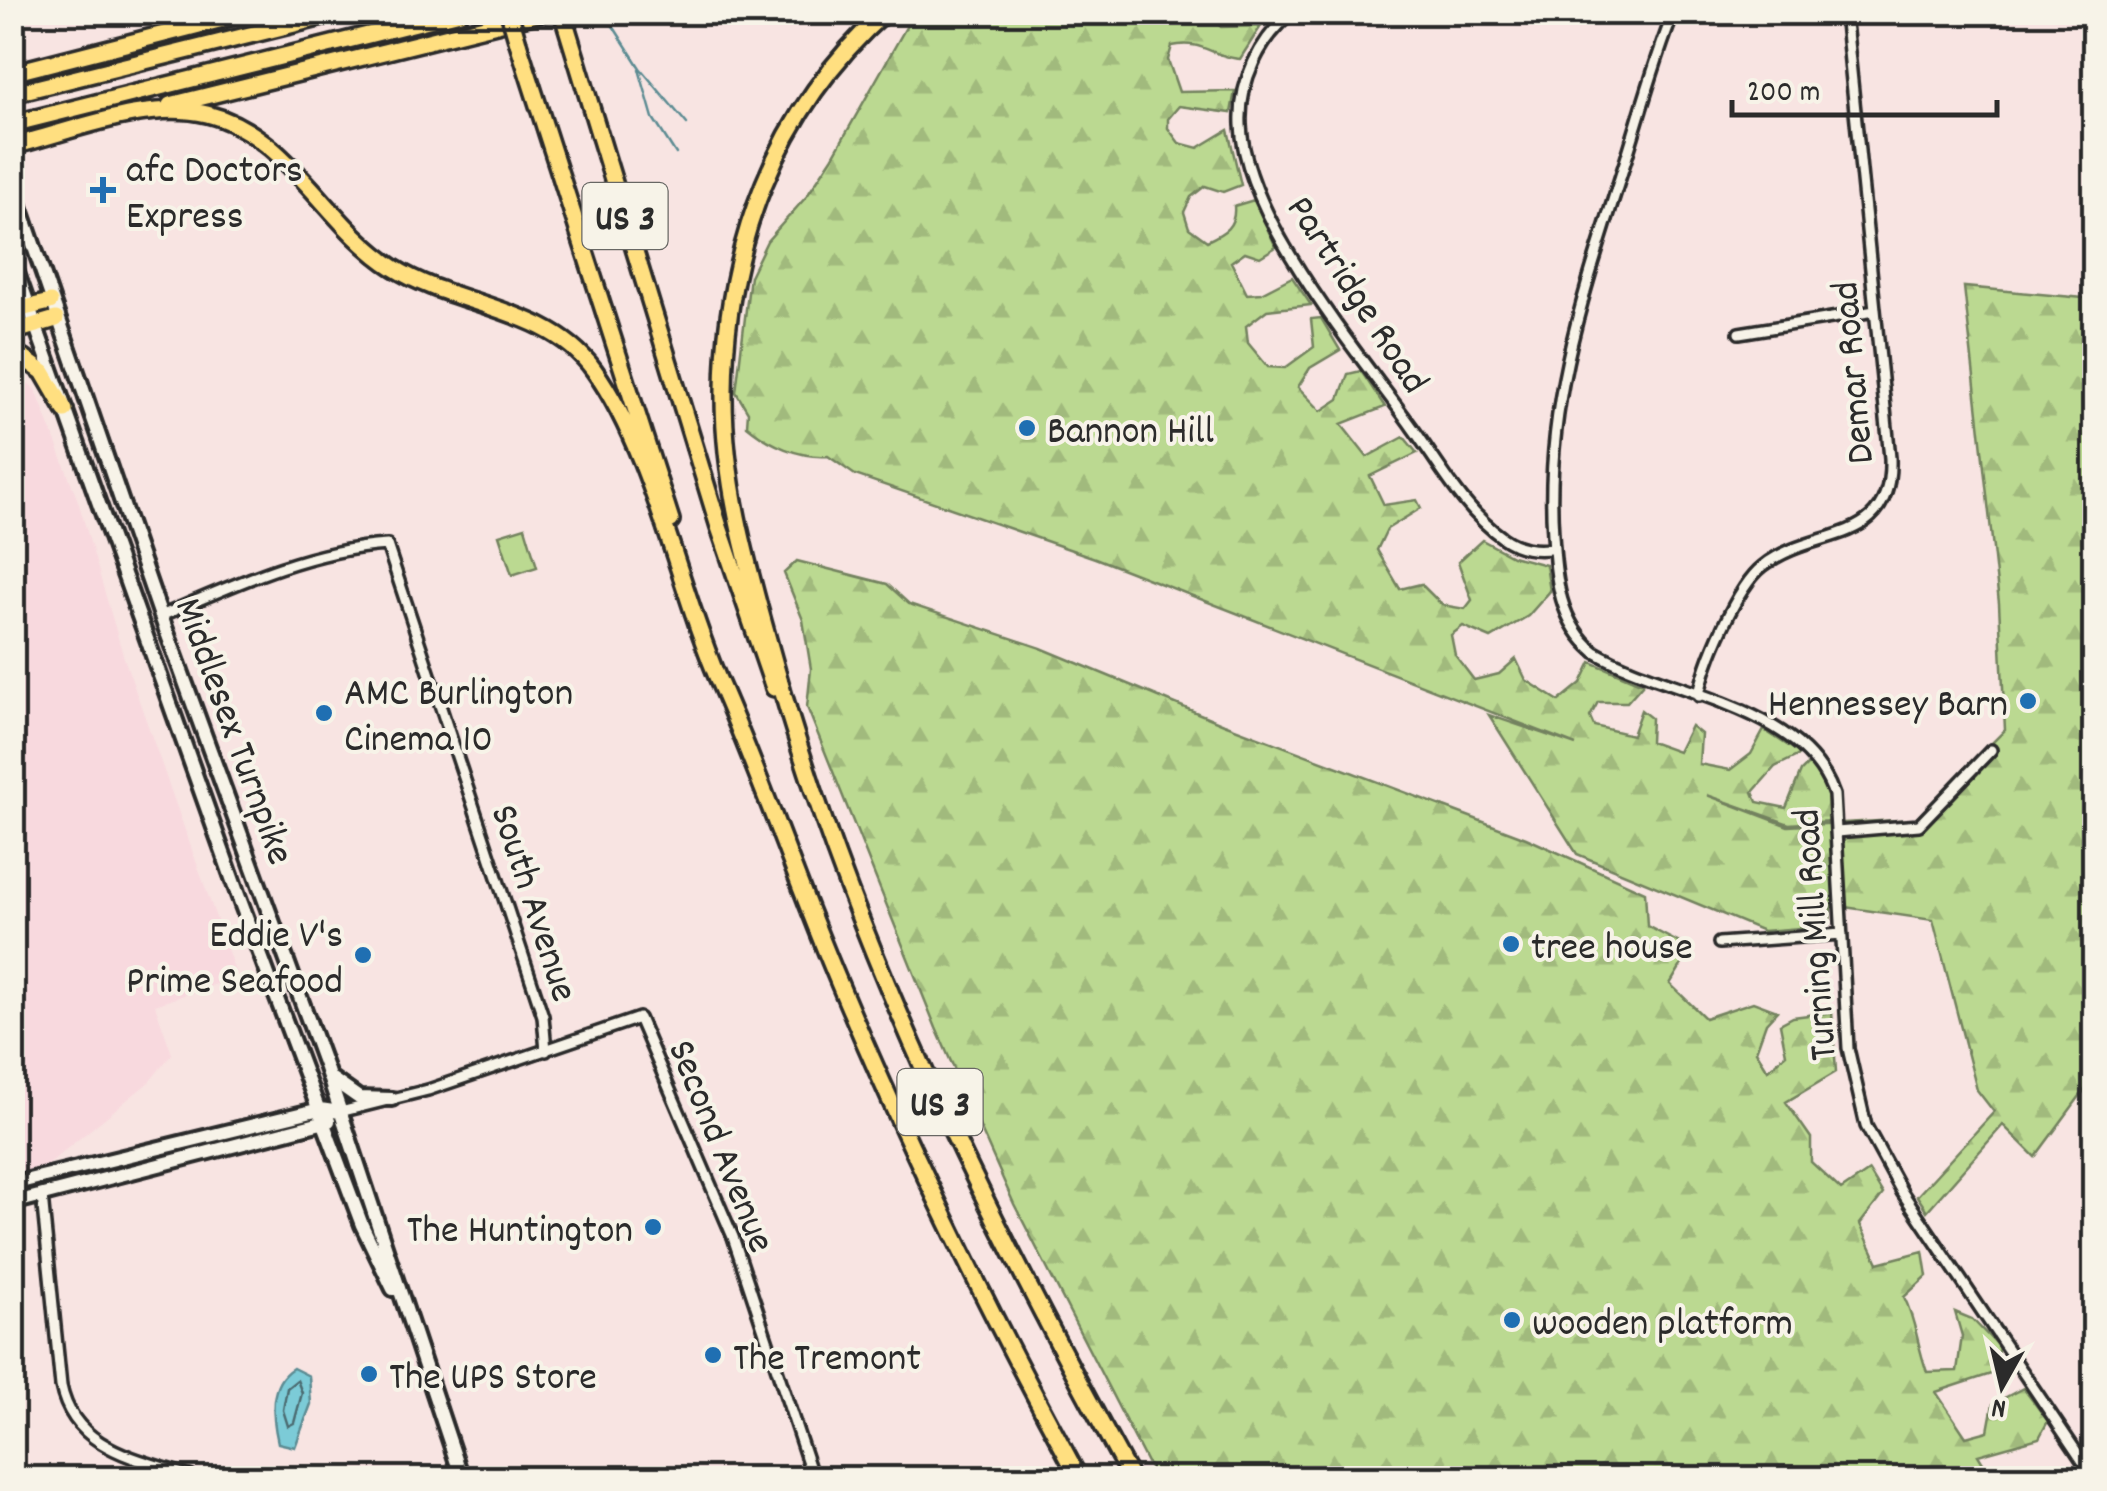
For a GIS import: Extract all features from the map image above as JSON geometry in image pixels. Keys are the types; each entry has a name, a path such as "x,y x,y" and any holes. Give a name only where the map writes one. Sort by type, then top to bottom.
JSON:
{"highway":[{"path":"12,73 250,12"},
{"path":"12,94 343,12"},
{"path":"14,123 460,12"},
{"path":"509,12 734,711"},
{"path":"138,115 545,12"},
{"name":"US 3","path":"562,12 766,672 784,710 857,908 946,1116 1031,1291 1131,1478"},
{"path":"784,710 742,549 729,476 724,394 732,298 750,219 780,145 824,76 885,12"},
{"name":"US 3","path":"17,145 138,115 189,110 241,127 270,147 351,234 382,260 428,286 548,331 581,355 603,385 628,439 814,923 891,1103 990,1309 1079,1478"},
{"path":"12,332 34,316 53,310"},
{"path":"12,311 34,316"},
{"path":"12,350 43,372 65,410"}],"main road":[{"name":"Middlesex Turnpike","path":"12,182 161,616 326,1068 462,1478"},
{"name":"Middlesex Turnpike","path":"12,259 325,1124 372,1249 400,1300"},
{"path":"136,608 161,616"},
{"path":"326,1068 348,1094 392,1100"},
{"path":"12,1184 320,1109 340,1112"},
{"path":"12,1203 325,1124 340,1112"},
{"path":"40,1178 42,1196"}],"street":[{"name":"Partridge Road","path":"1294,12 1261,48 1241,103 1246,155 1264,200 1326,311 1466,502 1512,544 1554,548"},
{"name":"Turning Mill Road","path":"1674,12 1563,368 1550,478 1554,548 1564,610 1580,639 1617,665 1788,734 1807,748 1829,780 1837,832 1850,1066 1872,1139 2094,1478"},
{"name":"Demar Road","path":"1698,696 1709,657 1758,570 1772,559 1866,523 1886,500 1890,458 1845,12"},
{"path":"1738,332 1875,310"},
{"name":"South Avenue","path":"161,616 241,581 303,562 388,545 544,1016 546,1050"},
{"path":"1837,832 1918,825 1991,750"},
{"path":"1719,943 1842,934"},
{"name":"Second Avenue","path":"340,1112 392,1100 639,1018 729,1228 813,1478"},
{"path":"42,1196 61,1386 68,1414 94,1441 195,1478"}],"shaded area":[{"path":"13,371 36,390 78,501 124,658 237,977 155,1005 172,1054 149,1082 42,1169 13,1175"}],"green space":[{"path":"1206,12 1221,27 1261,26 1240,59 1191,45 1172,46 1168,60 1179,92 1235,91 1231,113 1179,106 1168,119 1168,128 1179,143 1198,148 1228,130 1241,185 1223,192 1205,186 1191,197 1184,212 1189,228 1207,241 1228,228 1234,206 1254,200 1276,247 1260,257 1245,252 1231,262 1247,294 1261,293 1292,277 1311,305 1267,310 1246,326 1248,343 1268,367 1285,368 1314,347 1311,319 1321,318 1340,350 1310,368 1298,387 1321,411 1339,399 1348,374 1361,371 1385,407 1341,424 1367,457 1404,437 1417,453 1370,476 1384,505 1417,500 1421,508 1387,529 1377,550 1400,589 1421,584 1442,605 1465,609 1472,600 1458,562 1482,540 1512,556 1546,565 1550,591 1528,616 1491,638 1463,626 1451,635 1455,655 1474,680 1499,674 1516,659 1526,680 1559,701 1581,683 1591,662 1643,684 1627,702 1598,702 1590,717 1594,726 1632,735 1641,710 1651,718 1650,742 1678,752 1691,726 1701,734 1699,764 1730,770 1751,754 1764,730 1801,754 1775,767 1753,792 1757,802 1786,808 1801,771 1810,762 1829,795 1832,821 1789,824 1707,795 1788,826 1916,819 2005,730 1999,603 1964,287 2094,299 2094,1077 2035,1157 2003,1125 1927,1211 1917,1196 1994,1112 1977,1090 1933,920 1831,905 1830,923 1825,926 1763,931 1577,854 1489,715 1576,745 1095,558 855,475 828,456 785,449 747,426 748,412 736,392 750,276 767,241 807,196 832,158 914,13"},
{"path":"525,527 537,567 512,575 499,535"},
{"path":"797,561 887,584 909,604 1041,648 1224,724 1526,838 1645,892 1647,926 1691,949 1670,984 1705,1018 1753,1002 1777,1011 1766,1023 1756,1051 1768,1070 1786,1054 1780,1024 1793,1017 1832,1012 1836,1072 1786,1102 1811,1138 1811,1162 1841,1190 1869,1171 1883,1194 1860,1224 1878,1263 1923,1251 1927,1276 1904,1297 1927,1372 1957,1371 1962,1336 1955,1312 1972,1319 1999,1347 1994,1373 1936,1392 1966,1437 1988,1431 1993,1404 2023,1388 2048,1421 2039,1438 1978,1455 1992,1478 1155,1478 1014,1204 936,1028 807,707 811,669 803,620 784,573"}],"water":[{"path":"293,1368 309,1376 311,1404 295,1447 278,1443 274,1412 279,1382"}],"waterway":[{"path":"608,18 640,68 687,124"},
{"path":"639,69 653,118 676,154"}],"place":[{"name":"afc Doctors Express","path":"103,190"},
{"name":"Bannon Hill","path":"1027,428"},
{"name":"Hennessey Barn","path":"2028,701"},
{"name":"AMC Burlington Cinema 10","path":"324,713"},
{"name":"tree house","path":"1511,944"},
{"name":"Eddie V's Prime Seafood","path":"363,955"},
{"name":"The Huntington","path":"653,1227"},
{"name":"wooden platform","path":"1512,1320"},
{"name":"The Tremont","path":"713,1355"},
{"name":"The UPS Store","path":"369,1374"}]}
